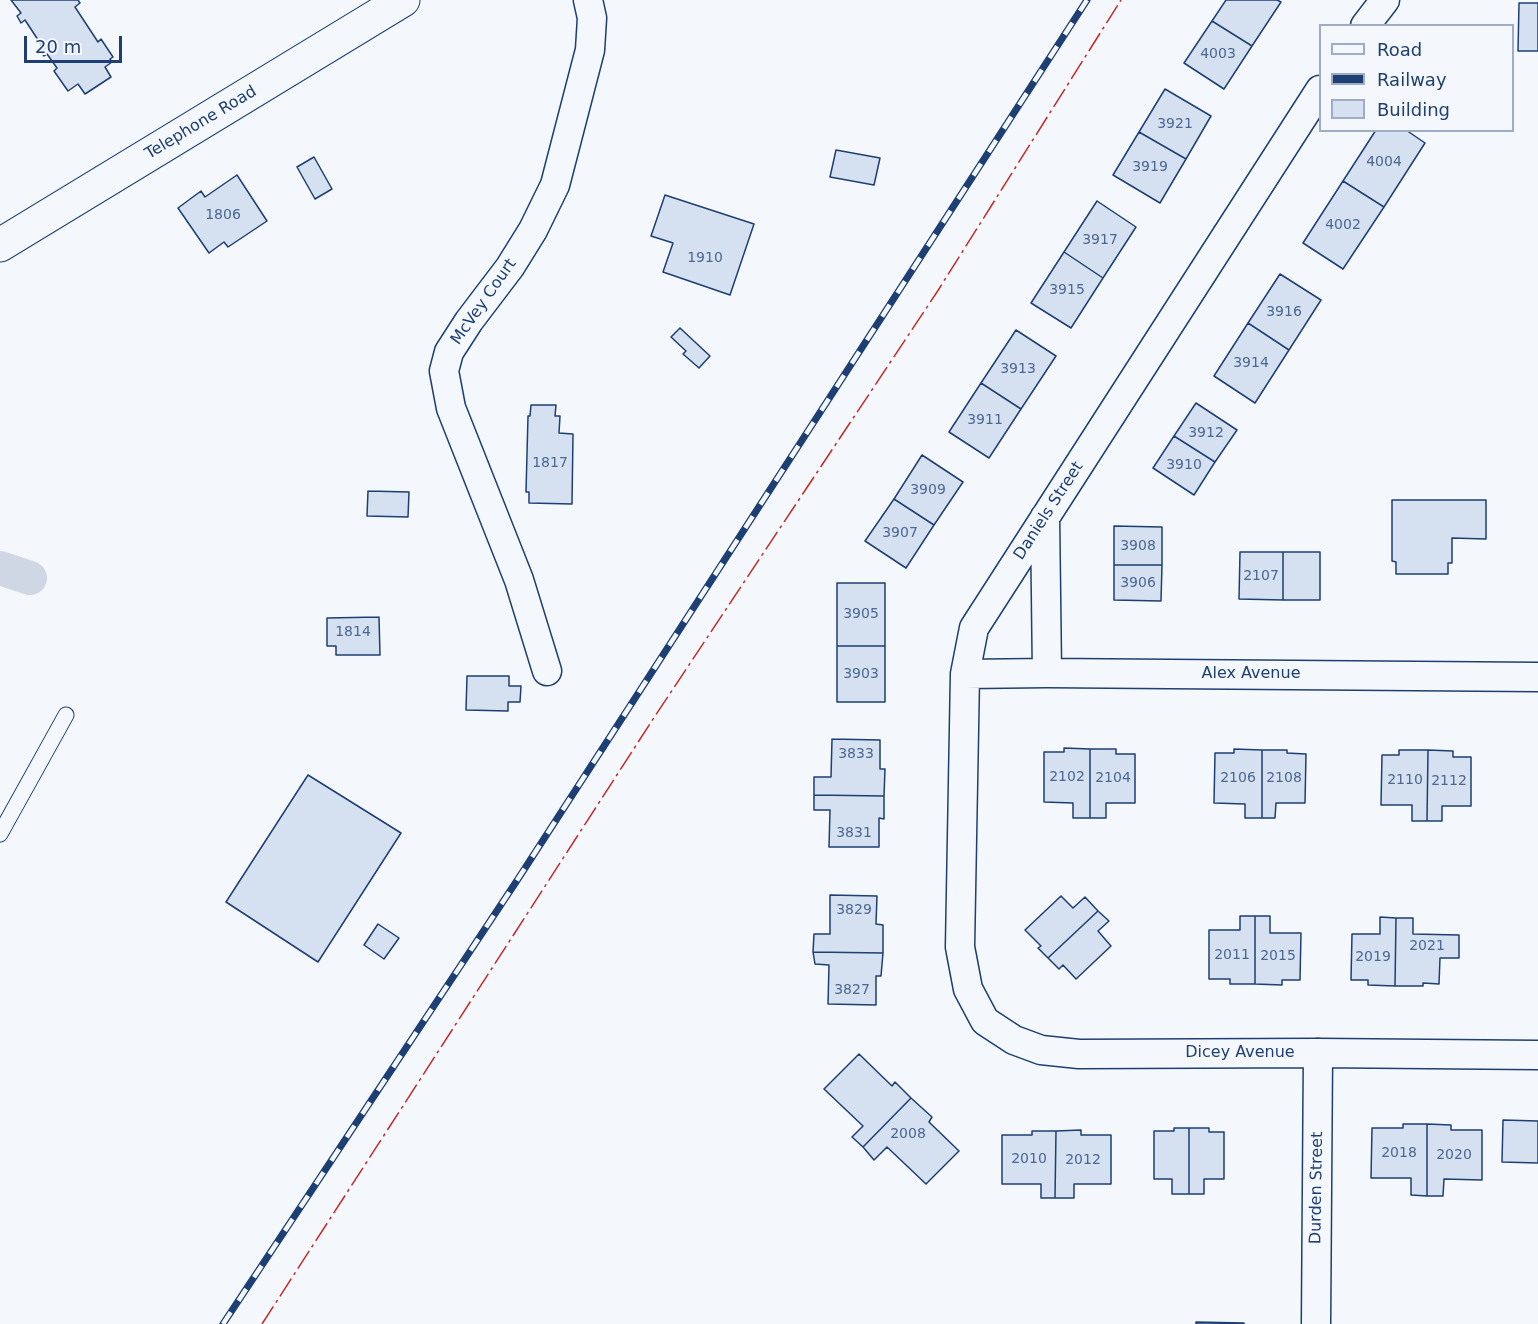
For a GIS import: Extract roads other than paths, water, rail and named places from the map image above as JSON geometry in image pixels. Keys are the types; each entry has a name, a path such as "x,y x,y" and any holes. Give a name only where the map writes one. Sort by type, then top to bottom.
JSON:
{"main road":[{"name":"Telephone Road","path":"0,245 402,0"}],"street":[{"name":"McVey Court","path":"547,671 519,580 451,408 444,371 449,352 469,321 510,267 533,230 555,185 590,50 592,18 588,0"},
{"path":"1367,24 1385,0"},
{"name":"Daniels Street","path":"968,989 960,946 965,674 974,628 1304,119 1319,92"},
{"path":"1046,517 1047,673"},
{"name":"Alex Avenue","path":"965,674 1538,677"},
{"name":"Dicey Avenue","path":"968,989 985,1021 1014,1040 1041,1050 1079,1054 1538,1055"},
{"name":"Durden Street","path":"1316,1324 1318,1053"}],"lane":[{"path":"0,834 66,715"}],"waterway":[{"path":"0,568 30,578"}],"railway":[{"path":"223,1324 516,882 1087,0"}]}
